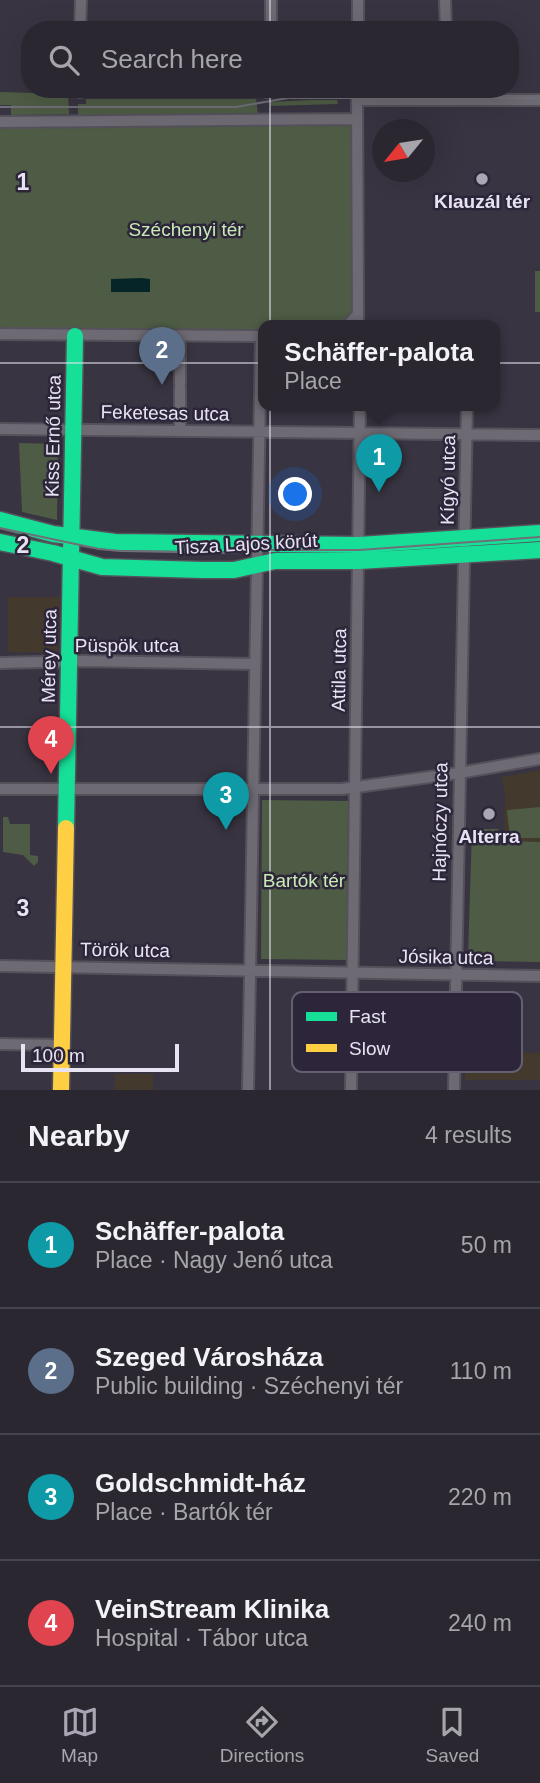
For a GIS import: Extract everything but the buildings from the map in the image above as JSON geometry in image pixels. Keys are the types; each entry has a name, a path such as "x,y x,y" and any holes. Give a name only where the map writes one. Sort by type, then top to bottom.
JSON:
{"street":[{"path":"80,21 81,0"},
{"path":"271,0 271,21"},
{"path":"358,0 358,21"},
{"path":"445,0 446,21"},
{"path":"357,98 357,320"},
{"path":"502,98 540,100"},
{"path":"0,122 356,120"},
{"path":"0,334 258,336"},
{"name":"Kiss Ernő utca","path":"72,558 75,336"},
{"path":"180,336 180,431"},
{"path":"248,1090 259,411"},
{"name":"Attila utca","path":"355,787 360,411"},
{"name":"Kígyó utca","path":"464,555 467,411"},
{"name":"Feketesas utca","path":"0,429 540,435"},
{"name":"Tisza Lajos körút","path":"0,520 73,537 256,554 275,561 359,553 465,537 540,533"},
{"name":"Tisza Lajos körút","path":"0,541 116,568 234,570 256,554"},
{"name":"Tisza Lajos körút","path":"359,553 464,555 540,550"},
{"name":"Hajnóczy utca","path":"455,992 464,555"},
{"name":"Mérey utca","path":"61,1090 72,558"},
{"name":"Püspök utca","path":"0,663 83,661 254,664"},
{"path":"0,789 355,787 458,774 540,759"},
{"path":"352,992 355,787"},
{"name":"Török utca","path":"0,966 250,970"},
{"path":"250,970 352,972"},
{"name":"Jósika utca","path":"352,972 540,976"},
{"path":"0,1044 62,1045"},
{"path":"351,1072 351,1090"},
{"name":"Hajnóczy utca","path":"454,1072 454,1090"}],"shaded area":[{"path":"111,279 150,279 150,292 111,292"},
{"path":"8,597 60,597 58,653 8,652"},
{"path":"540,770 540,842 504,841 505,797 502,777"},
{"path":"522,1053 540,1053 540,1080 465,1080 465,1072 522,1072"},
{"path":"115,1074 153,1074 153,1090 114,1090"}],"green space":[{"path":"0,92 21,93 21,98 68,98 69,114 11,115 11,105 0,105"},
{"path":"86,99 256,99 258,114 78,115 78,104 86,104"},
{"path":"337,100 338,104 271,106 270,102"},
{"name":"Széchenyi tér","path":"356,119 353,136 352,226 357,315 352,320 258,320 258,336 0,334 0,122"},
{"path":"535,271 540,271 540,312 535,312"},
{"path":"19,443 58,444 57,520 22,512"},
{"name":"Bartók tér","path":"262,800 348,801 347,960 261,959"},
{"path":"540,807 540,838 510,838 507,810"},
{"path":"3,817 8,817 10,824 30,824 30,855 38,856 38,862 34,866 23,855 3,852"},
{"path":"472,829 498,829 504,841 540,842 540,962 472,961 468,956"}],"tram line":[{"path":"0,107 236,107 288,98 540,98"},
{"path":"0,528 99,549 230,553 266,550 359,550 540,537"}],"traffic: fast":[{"path":"66,828 75,336"},
{"path":"0,520 53,534 115,542 359,545 540,533"},
{"path":"0,542 102,567 202,570 234,570 275,561 359,561 540,550"}],"traffic: slow":[{"path":"61,1090 66,828"}],"place":[{"name":"Klauzál tér","path":"482,179"},
{"name":"Szeged Városháza","path":"162,385"},
{"name":"Schäffer-palota","path":"379,492"},
{"name":"VeinStream Klinika","path":"51,774"},
{"name":"Alterra","path":"489,814"},
{"name":"Goldschmidt-ház","path":"226,830"}]}
